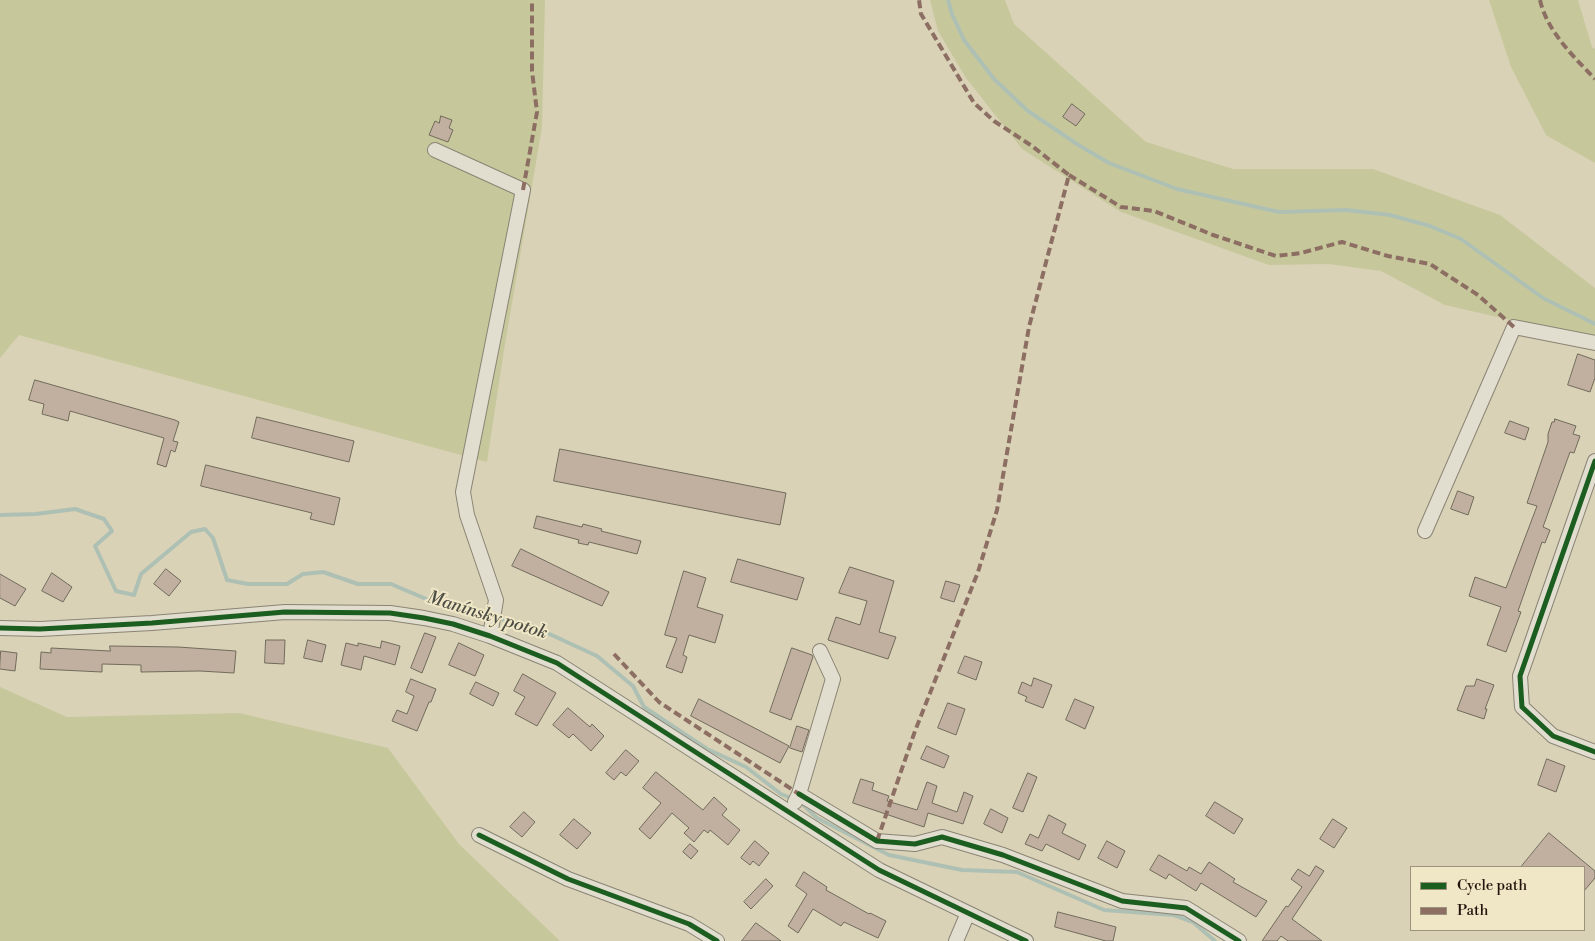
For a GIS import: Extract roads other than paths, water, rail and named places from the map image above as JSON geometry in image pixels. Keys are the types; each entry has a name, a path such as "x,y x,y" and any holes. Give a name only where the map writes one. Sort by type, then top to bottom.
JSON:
{"street":[{"path":"435,150 524,190 463,492 467,515 496,600 490,636"},
{"path":"1425,532 1514,327 1595,343"},
{"path":"1595,461 1520,676 1522,707 1553,736 1595,752"},
{"path":"0,628 152,623 285,612 390,613 454,624 490,636 557,663 878,870 1026,941"},
{"path":"790,813 799,794 834,679 820,651"},
{"path":"799,794 877,841 915,844 942,837 1003,855 1122,901 1186,908 1239,941"},
{"path":"479,834 568,879 689,924 717,941"},
{"path":"956,941 968,913"}],"waterway":[{"path":"948,0 964,40 994,79 1028,111 1109,163 1177,189 1279,212 1346,210 1390,215 1430,226 1461,239 1543,298 1595,324"},
{"name":"Manínsky potok","path":"0,515 36,514 75,509 104,519 112,531 95,546 116,591 134,595 141,574 191,532 205,529 213,538 227,580 248,584 287,584 303,574 323,572 358,584 391,584 445,607 490,617"},
{"name":"Manínsky potok","path":"497,618 530,625 597,656 633,686 644,707 707,749 746,767 781,794 800,802 817,818 889,855 962,870 1017,872 1104,910 1174,915 1193,922 1215,941"}]}
